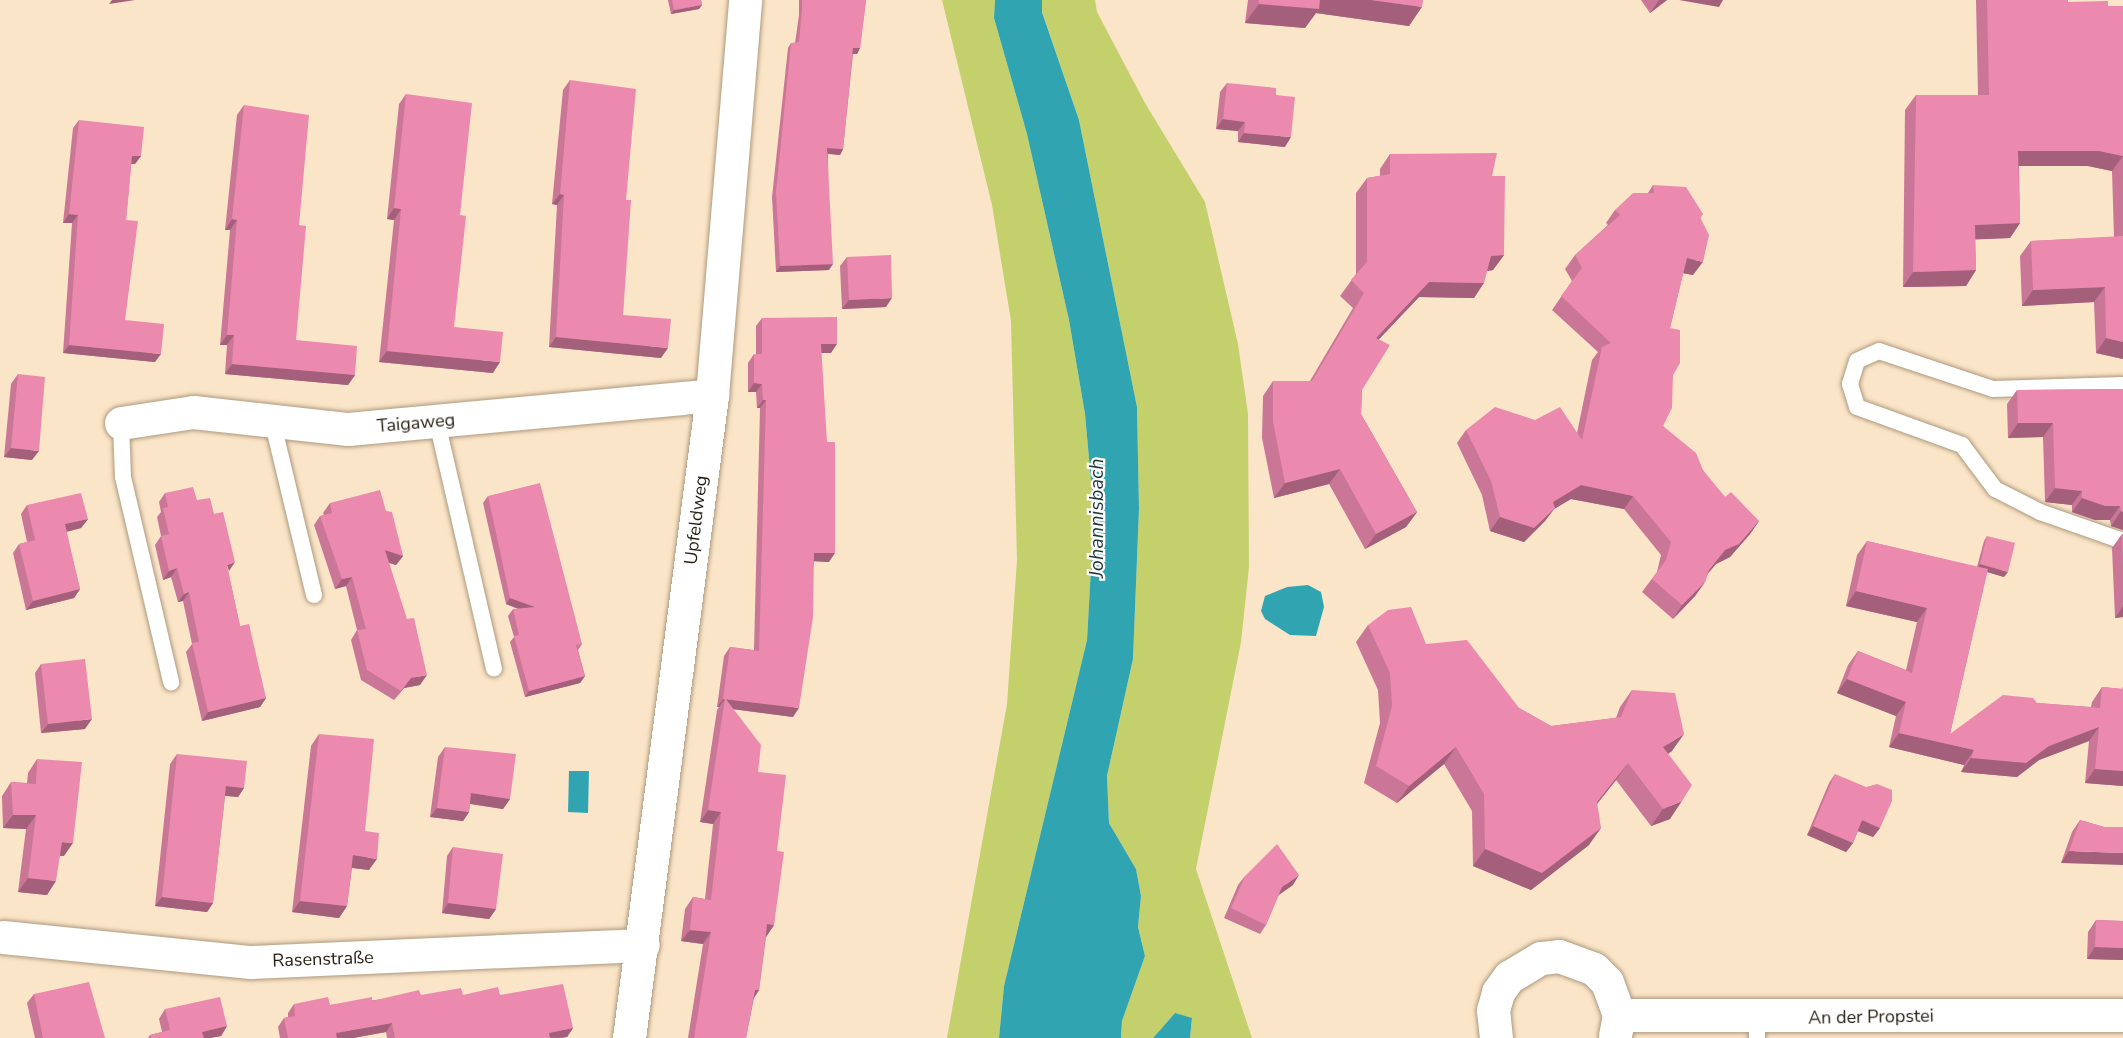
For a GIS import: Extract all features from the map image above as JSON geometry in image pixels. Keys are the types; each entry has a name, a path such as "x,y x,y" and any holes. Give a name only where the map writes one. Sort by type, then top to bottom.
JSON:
{"street":[{"name":"Upfeldweg","path":"629,1038 643,945 712,395 745,0"},
{"name":"Taigaweg","path":"122,423 193,412 348,429 712,395"},
{"name":"Rasenstraße","path":"3,937 251,962 643,945"},
{"name":"An der Propstei","path":"1496,1038 1493,1010 1498,992 1516,971 1541,957 1568,958 1594,969 1607,982 1617,1027 1757,1028 2123,1015"}],"lane":[{"path":"2123,385 1993,389 1879,351 1857,361 1850,384 1857,407 1962,445 1995,489 2040,512 2123,541"},
{"path":"272,420 314,596"},
{"path":"437,422 494,668"},
{"path":"122,423 123,477 171,682"}],"green space":[{"path":"942,0 995,0 994,18 1027,134 1069,320 1085,414 1094,514 1087,640 1004,986 999,1038 947,1038 1007,704 1017,560 1011,321 992,205"},
{"path":"1042,0 1095,0 1097,12 1145,103 1205,202 1238,344 1248,414 1249,567 1241,642 1196,869 1252,1038 1190,1038 1192,1019 1175,1013 1153,1038 1121,1038 1122,1021 1145,956 1138,927 1141,896 1136,869 1109,823 1107,776 1133,659 1139,509 1137,407 1079,120 1042,11"}],"water":[{"name":"Johannisbach","path":"995,0 1042,0 1042,12 1079,120 1137,407 1139,509 1133,659 1107,776 1109,823 1136,869 1141,896 1138,927 1145,956 1122,1021 1121,1038 999,1038 1004,986 1087,640 1094,514 1085,414 1069,320 1027,134 994,18"},
{"path":"1308,585 1321,592 1324,607 1316,636 1290,635 1265,619 1261,611 1265,596 1287,587"},
{"path":"569,771 589,771 588,813 568,812"},
{"path":"1175,1013 1192,1018 1190,1038 1153,1038"}],"building":[{"path":"672,0 701,0 702,5 674,10"},
{"path":"802,0 866,0 860,48 853,48 843,149 827,148 833,264 780,266 776,192 791,43 799,42"},
{"path":"1259,0 1320,0 1319,9 1259,4"},
{"path":"1371,0 1423,0 1422,7"},
{"path":"1987,0 2108,1 2108,6 2123,6 2123,156 2099,151 2018,151 2020,223 1975,225 1976,270 1913,272 1916,95 1989,95"},
{"path":"570,80 636,89 626,200 631,200 623,315 671,319 668,348 556,337 564,195 560,194"},
{"path":"1227,83 1276,88 1276,95 1295,97 1291,137 1244,133 1245,122 1223,119"},
{"path":"406,94 472,103 460,215 466,216 454,327 503,332 500,362 387,351 401,209 394,208"},
{"path":"244,105 309,115 299,225 306,226 296,340 357,346 355,375 232,364 234,335 227,335 237,220 232,219"},
{"path":"79,120 144,127 141,156 132,156 126,220 138,221 125,320 164,324 161,354 69,345 78,215 69,214"},
{"path":"1497,153 1492,176 1505,176 1504,255 1491,256 1484,283 1429,282 1376,338 1390,345 1362,390 1361,414 1417,512 1376,534 1340,469 1285,483 1273,422 1273,381 1312,381 1364,293 1351,280 1367,262 1367,178 1390,174 1390,154"},
{"path":"1653,185 1686,187 1703,214 1700,217 1709,235 1703,262 1687,258 1670,328 1680,330 1680,363 1673,375 1672,408 1663,426 1696,453 1703,470 1725,497 1731,492 1759,521 1739,544 1725,550 1709,570 1705,582 1682,605 1652,579 1666,560 1671,542 1633,496 1581,485 1553,502 1555,508 1534,528 1500,517 1491,481 1466,430 1495,407 1535,420 1560,407 1582,440 1602,347 1611,343 1561,296 1582,268 1575,255 1620,215 1615,210 1633,193 1654,193"},
{"path":"2123,236 2123,342 2106,338 2105,287 2033,290 2031,241"},
{"path":"891,255 892,298 849,300 847,257"},
{"path":"837,317 837,344 821,344 827,442 835,442 835,553 814,553 813,617 799,708 723,699 730,647 759,651 766,400 763,400 762,384 754,383 754,354 762,354 762,318"},
{"path":"18,374 45,377 39,451 11,448"},
{"path":"2123,389 2123,512 2120,506 2105,506 2082,498 2082,491 2055,488 2053,423 2018,423 2017,390"},
{"path":"540,483 582,644 576,645 585,676 529,691 514,636 519,635 513,609 535,607 510,598 488,496"},
{"path":"193,487 197,500 210,498 214,514 223,512 235,562 227,565 240,626 249,624 266,698 208,712 192,643 199,642 189,592 184,594 177,568 169,571 161,536 169,534 163,508 168,507 165,493"},
{"path":"380,490 386,511 392,512 403,556 385,550 407,619 414,618 427,675 411,678 401,691 367,670 357,630 366,629 352,577 342,579 320,516 332,513 330,503"},
{"path":"81,493 88,519 65,524 80,589 33,601 19,544 35,540 27,505"},
{"path":"1987,536 2015,543 2008,572 1980,564"},
{"path":"1867,541 1988,569 1950,734 2003,695 2033,698 2037,703 2100,708 2102,687 2123,689 2123,771 2095,769 2099,727 2049,746 2026,763 1971,758 1974,750 1899,733 1906,702 1847,679 1858,651 1912,673 1927,608 1856,591"},
{"path":"1411,607 1426,644 1467,640 1519,708 1551,726 1621,717 1632,690 1675,693 1684,734 1663,747 1692,785 1682,801 1663,809 1628,763 1597,802 1601,828 1542,873 1485,849 1484,794 1456,747 1409,786 1376,766 1392,706 1390,673 1368,625 1388,610"},
{"path":"85,659 92,719 48,724 41,664"},
{"path":"725,698 761,745 758,772 786,775 777,851 784,852 774,925 767,924 759,990 755,990 746,1038 694,1038 711,932 690,930 693,897 711,900 721,812 708,810"},
{"path":"319,734 374,739 365,831 379,833 377,859 353,855 347,906 300,901"},
{"path":"445,747 516,754 510,799 471,793 469,812 437,808"},
{"path":"177,754 247,761 244,788 226,786 213,903 162,897"},
{"path":"37,759 82,762 73,843 62,842 56,881 28,878 36,815 13,815 11,782 36,784"},
{"path":"1835,774 1866,787 1877,784 1892,790 1892,801 1880,828 1862,820 1853,843 1813,826"},
{"path":"2080,820 2104,827 2123,827 2123,853 2069,851"},
{"path":"1277,844 1299,875 1282,887 1266,925 1231,908 1245,876"},
{"path":"453,847 503,854 496,909 448,903"},
{"path":"2096,920 2123,921 2123,948 2095,947"},
{"path":"89,982 105,1038 43,1038 34,994"},
{"path":"563,984 573,1028 549,1033 550,1038 395,1038 392,1023 336,1033 337,1038 288,1038 284,1018 295,1016 294,1004 328,997 330,1005 372,997 372,1001 419,990 421,995 461,988 463,995 498,987 500,995"},
{"path":"220,997 227,1026 202,1032 204,1038 151,1038 150,1035 170,1030 165,1009"}]}
